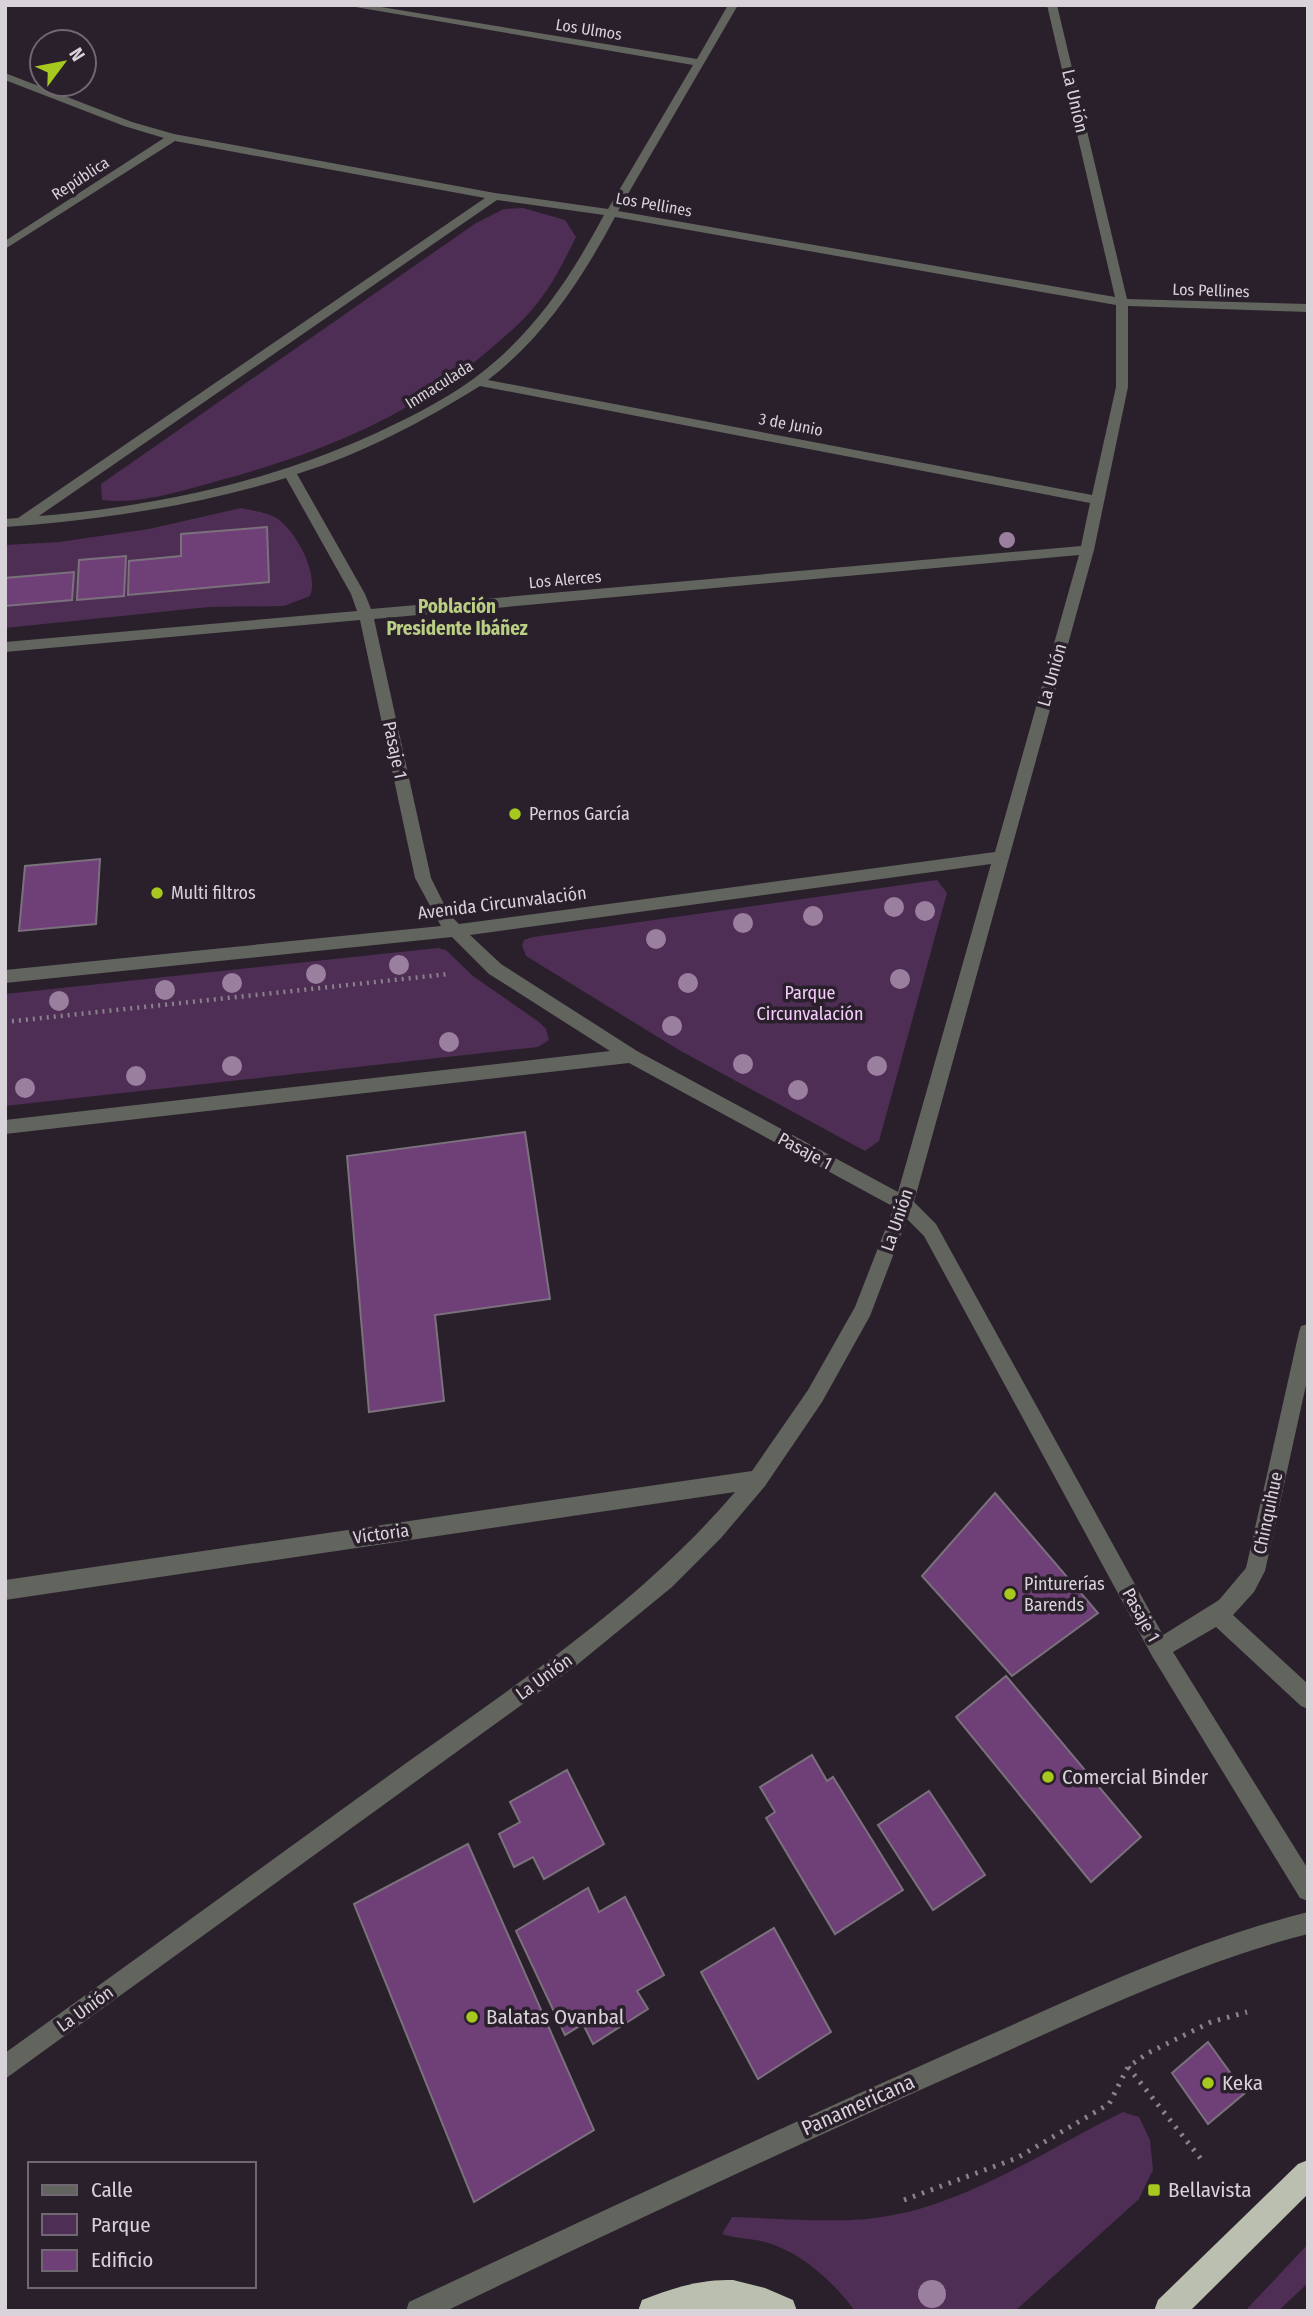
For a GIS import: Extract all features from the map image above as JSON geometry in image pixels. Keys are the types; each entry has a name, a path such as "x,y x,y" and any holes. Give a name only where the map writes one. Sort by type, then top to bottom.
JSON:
{"highway":[{"path":"1169,2311 1308,2174"},
{"path":"653,2311 681,2299 715,2294 757,2298 782,2311"}],"street":[{"name":"Los Ulmos","path":"349,5 701,62"},
{"name":"Inmaculada","path":"5,523 77,518 173,504 289,472 417,418 478,382 531,332 570,286 733,5"},
{"name":"La Unión","path":"5,2067 571,1657 665,1580 715,1531 758,1479 839,1355 863,1310 904,1203 1087,550 1122,387 1122,302 1052,5"},
{"name":"Los Pellines","path":"5,76 128,124 173,137 495,196 611,213 1122,302 1308,308"},
{"name":"República","path":"5,246 173,137"},
{"path":"21,522 495,196"},
{"name":"3 de Junio","path":"478,382 1098,500"},
{"name":"Pasaje 1","path":"289,472 358,594 366,615 423,878 430,897 453,931 495,969 631,1056 904,1203 930,1230 1159,1649 1308,1890"},
{"name":"Los Alerces","path":"5,647 1087,550"},
{"name":"Avenida Circunvalación","path":"5,977 453,931 1001,857"},
{"path":"5,1127 631,1056"},
{"name":"Chinquihue","path":"1159,1649 1233,1604 1247,1588 1255,1571 1308,1332"},
{"name":"Victoria","path":"5,1590 758,1479"},
{"path":"1217,1614 1308,1699"},
{"name":"Panamericana","path":"418,2311 774,2142 1191,1958 1308,1923"}],"path":[{"path":"5,1022 495,969"},
{"path":"904,2200 1017,2158 1109,2104 1128,2067 1169,2040 1211,2022 1247,2012"},
{"path":"1128,2067 1201,2159"}],"green space":[{"path":"523,208 565,220 576,237 554,278 533,309 497,344 452,378 390,416 291,459 162,496 102,500 101,484 476,223 504,209"},
{"path":"241,508 265,513 285,525 299,544 309,566 312,587 310,596 284,606 209,607 5,628 5,545 59,542 149,529"},
{"name":"Parque Circunvalación","path":"937,880 947,893 879,1141 865,1151 679,1050 526,956 522,945 524,940 533,937"},
{"path":"438,948 446,950 473,976 539,1022 546,1029 549,1040 538,1047 5,1106 5,994"},
{"path":"1123,2112 1139,2117 1150,2140 1153,2170 1139,2199 1015,2311 855,2311 816,2269 791,2253 765,2242 722,2234 732,2217 847,2220 913,2211 944,2201 1006,2174"},
{"path":"1308,2244 1308,2283 1278,2311 1245,2311"}],"building":[{"path":"267,527 269,582 128,595 129,561 181,556 181,534"},
{"path":"126,556 124,596 77,600 79,560"},
{"path":"74,572 72,600 5,606 5,578"},
{"path":"100,859 96,924 19,931 25,866"},
{"path":"525,1132 550,1299 435,1315 444,1401 369,1412 347,1156"},
{"name":"Pinturerías Barends","path":"995,1493 1098,1613 1012,1676 922,1576"},
{"name":"Comercial Binder","path":"1006,1676 1141,1837 1091,1882 956,1717"},
{"path":"812,1755 827,1781 833,1777 903,1890 835,1934 766,1818 775,1812 760,1787"},
{"path":"567,1770 604,1844 544,1879 533,1857 514,1867 499,1834 520,1822 510,1802"},
{"path":"929,1791 985,1875 933,1910 878,1825"},
{"name":"Balatas Ovanbal","path":"468,1844 594,2130 474,2202 354,1904"},
{"path":"588,1888 599,1912 625,1897 664,1975 637,1991 648,2009 593,2044 583,2024 565,2035 516,1931"},
{"path":"774,1928 831,2032 758,2079 701,1972"},
{"name":"Keka","path":"1208,2042 1245,2093 1208,2124 1172,2073"}],"place":[{"name":"Pernos García","path":"515,814"},
{"name":"Multi filtros","path":"157,893"},
{"name":"Pinturerías Barends","path":"1010,1594"},
{"name":"Comercial Binder","path":"1048,1777"},
{"name":"Balatas Ovanbal","path":"472,2017"},
{"name":"Keka","path":"1208,2083"},
{"name":"Bellavista","path":"1154,2190"}],"district":[{"name":"Población Presidente Ibáñez","path":"457,617"}]}
